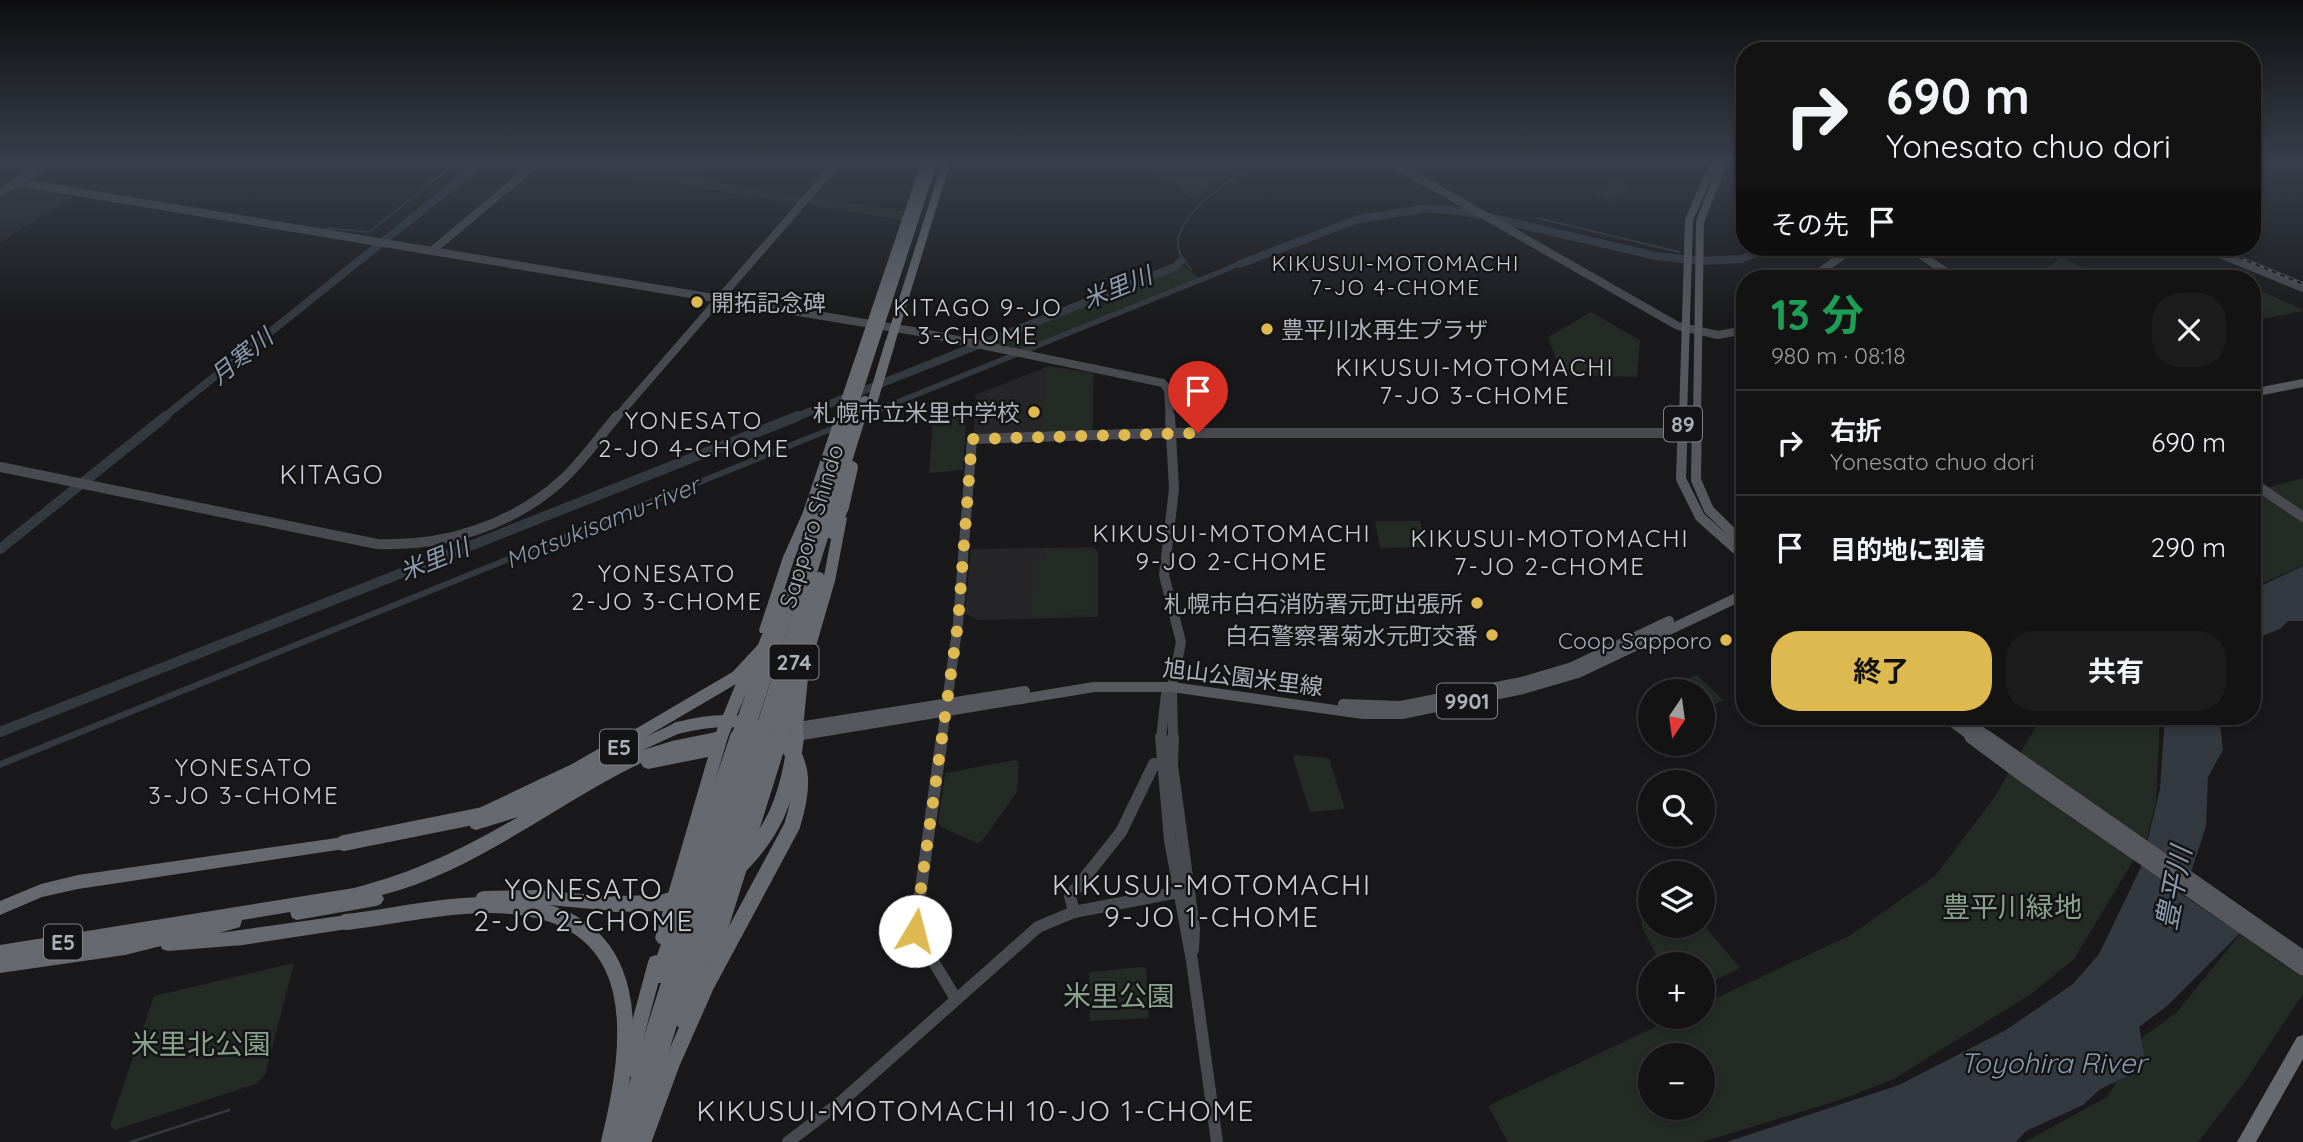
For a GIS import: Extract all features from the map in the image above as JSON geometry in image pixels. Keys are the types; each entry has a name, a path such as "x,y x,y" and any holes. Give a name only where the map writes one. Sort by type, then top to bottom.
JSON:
{"highway":[{"name":"Sapporo Shindo","path":"603,1142 908,216"},
{"name":"E5","path":"0,965 119,948 243,937 316,927 477,899 537,897 615,904 661,903 705,890 737,871 769,834 786,797 792,772 816,538 916,216"},
{"name":"E5","path":"0,908 41,891 78,882 349,842 462,820 503,808 576,771 720,688 747,668 763,648 816,538 922,216"},
{"name":"Sapporo Shindo","path":"645,1142 682,1032 695,981 835,525 843,507 854,457 930,216"},
{"path":"682,1032 703,982 783,734 829,581 843,507"},
{"path":"657,972 720,743 766,626 789,557 810,509"},
{"path":"632,1142 816,538"},
{"path":"349,842 458,827 505,816 544,799 654,737 701,721 749,722 769,730 788,744 797,760 802,783 790,831 712,975 682,1040 645,1142"},
{"path":"619,1142 754,738"},
{"path":"119,948 231,923 351,904 408,886 450,869 626,772 651,762 720,743"},
{"name":"E5","path":"0,952 408,886"},
{"path":"346,922 478,906 511,906 553,914 590,935 619,976 628,1015 626,1070 609,1142"},
{"path":"2246,1142 2303,1043"}],"main road":[{"name":"89","path":"1691,216 1681,479 1690,502 1709,527 1736,550"},
{"name":"89","path":"1702,216 1695,433 1696,480 1704,502 1736,537"},
{"path":"2261,391 2303,383"},
{"name":"旭山公園米里線","path":"720,743 1094,687 1172,684 1354,706 1401,706 1499,687 1572,667 1736,590"},
{"name":"旭山公園米里線","path":"1172,684 1363,714 1402,714 1514,691 1578,673 1736,598"},
{"path":"1957,725 2302,964"},
{"path":"1971,725 2031,776"}],"street":[{"path":"233,216 895,328 1163,383 1168,390 1174,489 1164,575 1181,642 1172,684 1174,695 1167,765 1217,1142"},
{"path":"434,249 473,216"},
{"path":"0,467 377,544 411,546 440,540 500,518 545,495 562,480 791,216"},
{"path":"1485,216 1686,329 1724,335 1736,332"},
{"path":"1823,270 1842,256"},
{"path":"1922,256 1943,270"},
{"path":"2225,256 2259,270"},
{"path":"2261,271 2303,288"},
{"path":"956,999 915,931 958,623 972,439 1170,433 1695,433"},
{"path":"2261,488 2303,517"},
{"path":"1074,912 1070,896 1121,832 1154,764 1167,765"},
{"path":"788,1142 842,1101 1038,927 1074,912 1184,891"}],"shaded area":[{"path":"0,216 42,216 0,242"},
{"name":"札幌市立米里中学校","path":"1049,366 1094,373 1092,432 974,434 975,395"},
{"path":"1093,547 1098,551 1098,617 978,620 965,613 971,549"}],"green space":[{"path":"881,216 906,216 905,220"},
{"path":"2063,258 2087,270 2045,270"},
{"path":"1183,265 1201,279 1022,349 987,343"},
{"path":"2263,292 2303,311 2261,319"},
{"path":"1591,312 1640,340 1637,377 1562,375 1548,337"},
{"path":"1050,367 1092,374 1093,430 1050,432 1043,429 1046,369"},
{"path":"960,405 967,408 963,470 929,473 933,418"},
{"path":"2303,478 2303,565 2261,584 2261,490"},
{"path":"1375,521 1420,521 1427,547 1380,548"},
{"path":"1045,549 1095,551 1095,615 1031,616 1034,559 1045,559"},
{"path":"1715,692 1723,700 1715,704"},
{"name":"豊平川緑地","path":"2037,725 2160,725 2156,801 2147,838 2074,959 2031,994 1894,1079 1840,1100 1702,1142 1508,1142 1488,1106 1651,1029 1715,1029 1715,998 1849,936 1935,876 1994,798"},
{"path":"1295,755 1329,758 1345,809 1310,812 1293,758"},
{"path":"1015,760 1019,762 1017,792 982,841 977,843 941,827 938,823 945,773"},
{"path":"2241,933 2303,974 2303,994 2244,1083 2198,1142 2024,1142 2107,1097 2143,1037 2177,1012"},
{"path":"1648,938 1715,938 1740,968 1715,980 1715,952 1655,952"},
{"name":"米里北公園","path":"294,963 265,1075 256,1084 115,1130 110,1125 154,996"},
{"name":"米里公園","path":"1142,967 1146,969 1149,1018 1090,1021 1089,972"}],"water":[{"path":"1250,257 1254,260 1222,274 0,768 0,761"},
{"path":"2303,566 2303,621 2288,621 2280,629 2261,636 2261,586"},
{"name":"Toyohira River","path":"2164,725 2220,725 2223,750 2208,777 2206,826 2192,869 2178,892 2240,933 2167,1006 2139,1027 2145,1059 2127,1076 2099,1090 2083,1105 2026,1131 2016,1142 1727,1142 1899,1085 2006,1030 2073,984 2099,954 2141,867 2160,789"}],"waterway":[{"path":"327,228 369,232 389,216"},
{"name":"月寒川","path":"163,418 415,216"},
{"path":"1190,216 1182,229 1178,248 1191,269"},
{"name":"Motsukisamu-river","path":"1240,264 1358,219 1375,216"},
{"name":"Motsukisamu-river","path":"1485,216 1656,256 1701,261 1741,259 1749,256"},
{"path":"1538,218 1679,252"},
{"name":"Motsukisamu-river","path":"1679,257 1680,261"},
{"name":"米里川","path":"794,418 1175,267 1181,261"},
{"name":"月寒川","path":"0,549 166,416"},
{"name":"米里川","path":"0,732 798,416"},
{"path":"131,1142 229,1110"}],"railway":[{"path":"2236,256 2303,284"}],"place":[{"name":"開拓記念碑","path":"697,302"},
{"name":"豊平川水再生プラザ","path":"1267,329"},
{"name":"札幌市立米里中学校","path":"1034,412"},
{"name":"札幌市白石消防署元町出張所","path":"1477,603"},
{"name":"白石警察署菊水元町交番","path":"1492,635"},
{"name":"Coop Sapporo","path":"1726,640"}],"district":[{"name":"KIKUSUI-MOTOMACHI 7-JO 4-CHOME","path":"1396,275"},
{"name":"KITAGO 9-JO 3-CHOME","path":"978,321"},
{"name":"KIKUSUI-MOTOMACHI 7-JO 3-CHOME","path":"1475,381"},
{"name":"YONESATO 2-JO 4-CHOME","path":"694,434"},
{"name":"KITAGO","path":"332,474"},
{"name":"KIKUSUI-MOTOMACHI 9-JO 2-CHOME","path":"1232,547"},
{"name":"KIKUSUI-MOTOMACHI 7-JO 2-CHOME","path":"1550,552"},
{"name":"YONESATO 2-JO 3-CHOME","path":"667,587"},
{"name":"YONESATO 3-JO 3-CHOME","path":"244,781"},
{"name":"KIKUSUI-MOTOMACHI 9-JO 1-CHOME","path":"1212,900"},
{"name":"YONESATO 2-JO 2-CHOME","path":"584,904"},
{"name":"KIKUSUI-MOTOMACHI 10-JO 1-CHOME","path":"976,1110"}],"route":[{"path":"915,931 958,623 972,439 1198,433"}],"water label":[{"name":"豊平川","path":"2173,888"}]}
